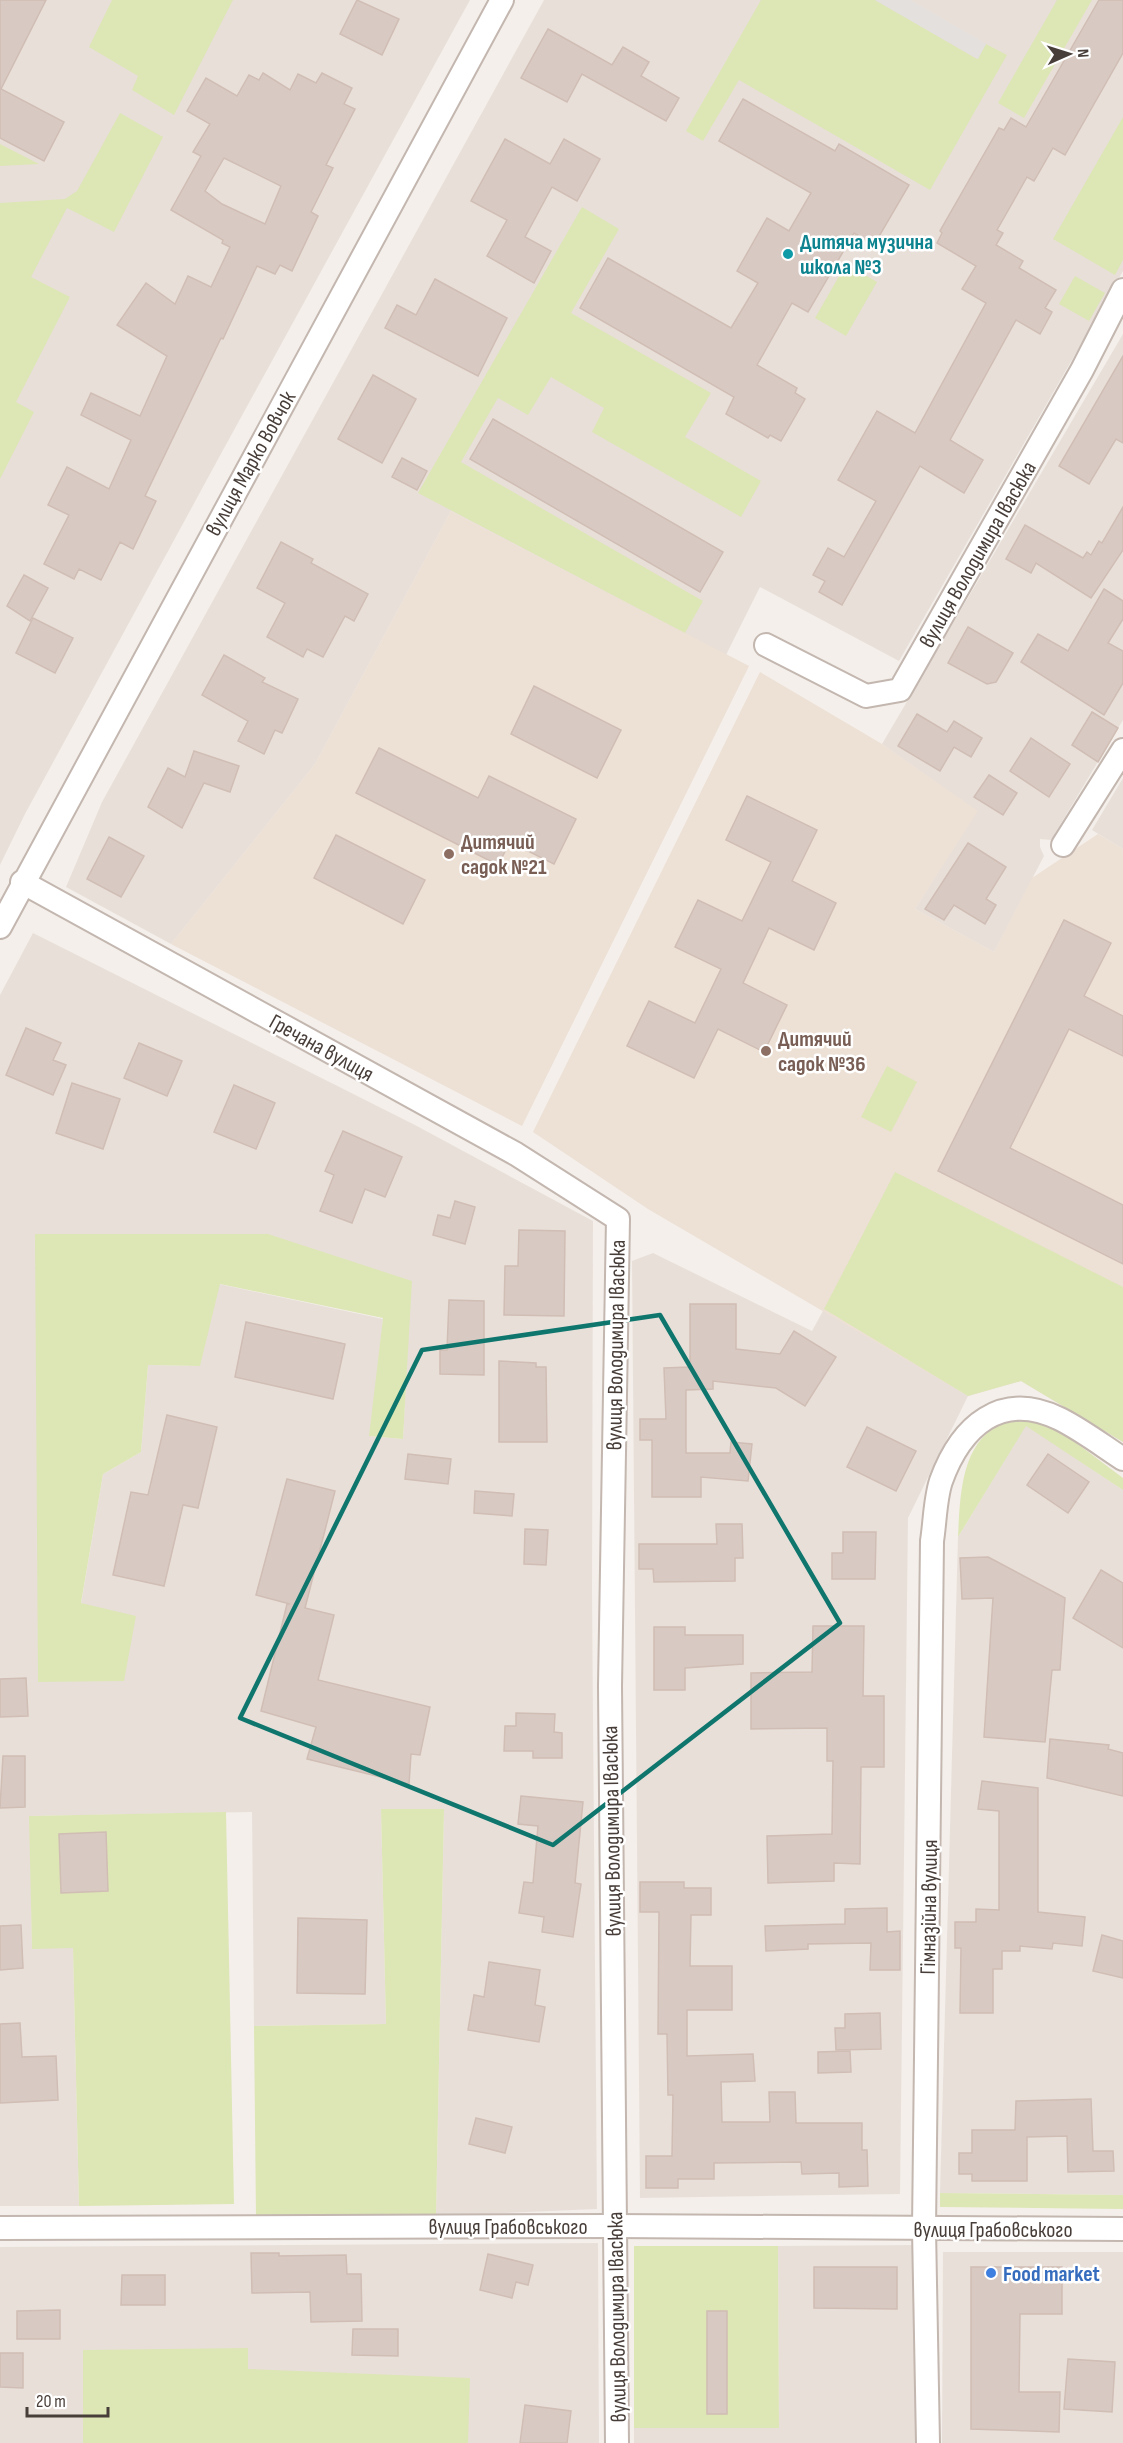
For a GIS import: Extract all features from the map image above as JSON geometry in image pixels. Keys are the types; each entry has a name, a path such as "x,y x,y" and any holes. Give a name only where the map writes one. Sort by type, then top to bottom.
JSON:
{"street":[{"name":"вулиця Марко Вовчок","path":"0,927 22,882 502,0"},
{"name":"вулиця Володимира Івасюка","path":"766,645 866,696 900,690 1082,370 1123,290"},
{"path":"1063,844 1123,750"},
{"name":"Гречана вулиця","path":"22,882 516,1154 618,1219"},
{"name":"вулиця Володимира Івасюка","path":"617,2443 610,1686 618,1219"},
{"name":"Гімназійна вулиця","path":"928,2443 924,2229 932,1541 941,1482 963,1439 987,1416 1016,1407 1059,1419 1123,1459"},
{"name":"вулиця Грабовського","path":"0,2228 615,2226 1123,2229"}],"highlighted area":[{"path":"660,1315 840,1623 553,1845 240,1718 422,1350"}],"shaded area":[{"path":"0,0 470,0 25,814 0,865"},
{"path":"544,0 1123,0 1123,271 899,661 760,587 726,655 451,511 315,764 171,944 66,887 102,802"},
{"path":"875,0 910,0 986,44 978,59"},
{"path":"1123,334 1123,720 1051,840 1040,839 1040,847 1044,856 994,952 915,909 977,811 882,744"},
{"name":"Дитячий садок №21","path":"451,511 749,666 522,1126 171,944 315,764"},
{"name":"Дитячий садок №36","path":"760,672 882,744 978,811 915,909 994,952 1032,878 1098,834 1123,849 1123,1442 1021,1381 968,1396 648,1209 533,1132"},
{"path":"1123,778 1123,849 1092,830"},
{"path":"33,933 415,1125 593,1221 592,1591 597,2209 436,2216 444,1809 381,1810 386,2024 254,2026 252,1812 30,1816 32,1948 73,1948 79,2206 0,2206 0,995","holes":["35,1234 411,1281 403,1439 370,1436 383,1319 219,1284 199,1366 148,1365 141,1452 103,1474 81,1604"]},
{"path":"653,1253 812,1331 824,1309 968,1396 908,1518 900,2194 640,2198 632,1261"},
{"path":"1026,1425 1123,1490 1123,2195 940,2193 958,1537"},
{"path":"598,2243 599,2443 0,2443 0,2247"},
{"path":"915,2245 916,2443 634,2443 634,2428 779,2428 778,2246"},
{"path":"943,2252 1123,2252 1123,2443 942,2443"}],"green space":[{"path":"112,0 233,0 174,115 132,90 138,76 89,47"},
{"path":"761,0 875,0 977,59 986,44 1007,55 930,190 739,80 703,141 686,131"},
{"path":"1057,0 1092,0 1024,118 998,103"},
{"path":"120,113 163,137 114,232 67,208 31,277 70,297 16,402 34,412 0,479 0,203 65,199 77,191"},
{"path":"1123,117 1123,260 1115,275 1053,239"},
{"path":"0,144 39,164 0,166"},
{"path":"582,207 619,229 571,313 711,393 685,437 761,481 741,517 592,432 604,408 551,377 528,415 498,398 461,462 703,601 685,633 418,493"},
{"path":"846,264 877,282 846,336 815,318"},
{"path":"1075,276 1105,293 1089,321 1059,304"},
{"path":"887,1066 917,1082 891,1132 861,1117"},
{"path":"895,1172 1123,1287 1123,1442 1021,1381 968,1396 824,1309"},
{"path":"35,1234 268,1234 412,1281 403,1439 369,1436 383,1318 220,1284 200,1366 148,1365 141,1452 103,1474 81,1603 136,1616 124,1681 38,1682"},
{"path":"1021,1419 1055,1427 1123,1478 1123,1490 1026,1426 958,1537 964,1475 976,1446 985,1435 998,1426"},
{"path":"381,1809 444,1809 436,2216 256,2217 254,2026 386,2024"},
{"path":"226,1812 234,2204 79,2206 73,1948 32,1949 29,1816"},
{"path":"940,2193 1123,2195 1123,2209 940,2207"},
{"path":"634,2246 778,2246 779,2428 634,2428"},
{"path":"248,2348 248,2369 470,2378 468,2443 83,2443 83,2350"}],"building":[{"path":"0,0 46,0 1,89 64,122 44,161 0,138"},
{"path":"357,0 399,19 382,55 340,34"},
{"path":"1099,0 1123,0 1123,53 1065,155 1053,148 1034,181 1027,177 997,230 1003,233 996,245 1023,261 1019,268 1056,290 1045,308 1052,312 1040,334 1016,320 950,440 983,460 964,493 920,466 842,605 819,592 825,581 813,575 828,548 844,557 876,501 838,480 877,411 915,433 986,303 962,289 976,266 937,243 942,233 940,231 999,128 1004,130 1011,118 1026,127"},
{"path":"548,29 612,65 623,47 649,62 641,76 679,98 666,121 582,74 567,102 521,78"},
{"path":"263,73 290,90 298,74 316,83 322,73 352,88 344,104 355,109 326,165 333,168 311,212 318,216 292,271 280,265 275,274 257,266 145,496 156,501 133,549 120,542 101,580 79,569 74,579 44,564 69,515 48,505 67,467 109,489 131,440 81,415 91,393 140,416 167,356 117,325 146,283 175,304 188,276 211,287 230,247 222,243 223,240 171,210 201,156 193,152 210,124 187,111 206,78 237,96 249,75 259,80","holes":["224,158 281,186 265,224 222,204 205,191"]},
{"path":"743,99 835,151 839,144 909,185 874,245 854,233 808,312 792,303 757,365 797,388 795,393 805,399 781,441 770,435 768,438 726,414 734,397 580,308 608,258 731,328 758,283 737,271 767,218 789,231 811,193 719,141"},
{"path":"505,139 550,164 564,139 600,159 577,201 552,187 525,237 551,251 534,283 487,256 507,220 471,201"},
{"path":"435,279 507,318 478,376 385,328 397,305 416,315"},
{"path":"1123,356 1123,443 1116,439 1089,484 1059,466"},
{"path":"373,375 416,399 382,463 338,439"},
{"path":"493,419 723,552 700,592 470,459"},
{"path":"402,458 427,471 417,490 392,477"},
{"path":"1123,507 1123,550 1091,598 1036,563 1031,573 1006,559 1025,525 1083,558 1087,552 1091,555 1099,541 1102,543"},
{"path":"281,542 313,559 311,563 368,594 354,621 345,616 323,657 307,649 303,657 267,637 285,603 257,588"},
{"path":"24,575 48,588 30,621 7,606"},
{"path":"1104,589 1123,601 1123,619 1108,643 1123,651 1123,683 1104,715 1021,662 1038,634 1068,651"},
{"path":"33,618 73,638 55,673 16,653"},
{"path":"968,627 1013,653 996,682 987,684 948,663"},
{"path":"224,655 265,678 262,682 298,699 282,733 275,730 264,754 238,741 248,721 202,695"},
{"path":"534,686 621,730 597,778 511,734"},
{"path":"1092,712 1118,728 1098,762 1072,745"},
{"path":"917,714 947,732 954,721 982,738 971,757 954,747 940,771 898,746"},
{"path":"1031,738 1070,764 1049,797 1010,771"},
{"path":"379,748 478,798 489,776 576,819 554,864 510,842 498,865 356,793"},
{"path":"194,751 239,766 230,792 204,783 182,828 148,807 168,768 185,777"},
{"path":"989,775 1017,793 1003,815 974,797"},
{"path":"747,796 817,830 792,881 836,903 814,950 769,928 743,983 787,1005 764,1052 718,1029 694,1078 627,1046 649,1001 695,1023 721,969 675,947 698,900 742,921 771,862 726,840"},
{"path":"336,835 425,880 403,924 314,878"},
{"path":"109,837 144,856 121,897 87,879"},
{"path":"968,843 1006,867 986,899 996,905 985,924 954,905 944,920 925,909"},
{"path":"1064,920 1111,943 1084,996 1123,1016 1123,1056 1069,1029 1010,1148 1123,1205 1123,1264 938,1171"},
{"path":"26,1028 61,1043 53,1060 66,1065 53,1095 6,1075"},
{"path":"139,1043 182,1061 167,1096 124,1078"},
{"path":"72,1083 120,1099 103,1149 56,1133"},
{"path":"234,1085 275,1103 256,1149 214,1132"},
{"path":"343,1131 402,1157 385,1197 365,1189 352,1223 320,1211 334,1175 325,1171"},
{"path":"455,1201 475,1207 465,1244 433,1235 438,1215 450,1218"},
{"path":"519,1230 565,1231 564,1316 504,1315 505,1266 518,1266"},
{"path":"449,1300 484,1301 484,1375 440,1374 440,1350 447,1350"},
{"path":"690,1304 736,1304 736,1349 780,1354 794,1331 836,1357 805,1406 776,1388 713,1381 713,1389 686,1390 686,1453 730,1453 731,1442 752,1444 748,1481 701,1477 701,1497 652,1497 652,1440 640,1440 640,1419 666,1419 664,1368 690,1367"},
{"path":"246,1322 345,1344 333,1399 235,1377"},
{"path":"499,1361 536,1363 536,1367 546,1367 547,1442 499,1442"},
{"path":"167,1415 217,1427 198,1508 183,1505 164,1586 113,1575 131,1492 148,1495"},
{"path":"867,1427 916,1451 896,1491 847,1467"},
{"path":"408,1454 451,1459 448,1484 405,1479"},
{"path":"1048,1454 1089,1482 1068,1513 1027,1485"},
{"path":"287,1479 335,1491 305,1608 334,1615 318,1680 430,1707 420,1755 411,1754 409,1784 307,1759 316,1727 261,1711 287,1604 290,1604 256,1595"},
{"path":"475,1491 514,1494 512,1516 474,1513"},
{"path":"716,1524 742,1524 743,1558 735,1558 735,1581 654,1582 653,1569 639,1569 639,1544 717,1544"},
{"path":"525,1529 548,1530 546,1565 524,1564"},
{"path":"843,1532 876,1532 875,1579 832,1579 832,1553 843,1553"},
{"path":"988,1557 1065,1598 1060,1670 1052,1670 1045,1742 984,1737 993,1598 962,1599 960,1558"},
{"path":"1101,1570 1123,1583 1123,1648 1073,1618"},
{"path":"813,1626 864,1626 863,1696 884,1696 884,1767 861,1767 860,1864 834,1863 834,1881 768,1883 767,1836 832,1834 833,1761 827,1761 827,1728 751,1729 751,1673 812,1672"},
{"path":"654,1627 685,1627 685,1635 743,1635 743,1664 685,1668 685,1690 654,1690"},
{"path":"26,1678 28,1716 0,1717 0,1679"},
{"path":"516,1713 555,1714 554,1732 562,1733 562,1758 533,1758 533,1751 504,1751 505,1726 516,1726"},
{"path":"1050,1739 1109,1745 1108,1749 1123,1753 1123,1796 1047,1778"},
{"path":"3,1756 25,1756 25,1807 0,1808"},
{"path":"982,1781 1038,1788 1038,1912 1085,1917 1082,1946 1053,1943 1052,1949 1020,1946 1020,1951 1002,1951 1002,1969 993,1969 993,2013 960,2013 961,1948 955,1948 955,1922 976,1922 976,1909 999,1910 999,1811 978,1809"},
{"path":"521,1796 583,1802 575,1883 581,1884 573,1937 542,1932 544,1917 519,1913 524,1882 533,1883 538,1826 518,1824"},
{"path":"106,1832 108,1891 61,1893 59,1834"},
{"path":"640,1882 684,1882 684,1888 711,1888 711,1915 691,1915 690,1966 732,1966 732,2010 687,2010 687,2056 753,2054 755,2081 721,2082 722,2122 770,2122 769,2092 795,2092 796,2123 862,2123 862,2150 867,2150 868,2186 839,2187 839,2173 802,2174 801,2162 714,2163 714,2179 678,2179 678,2188 646,2188 646,2156 672,2156 673,2095 668,2095 667,2034 658,2034 659,1912 640,1912"},
{"path":"887,1908 887,1932 900,1931 900,1970 870,1970 871,1943 808,1944 808,1949 766,1951 765,1926 845,1924 845,1909"},
{"path":"298,1918 367,1920 365,1994 297,1993"},
{"path":"21,1925 23,1968 0,1970 0,1926"},
{"path":"1102,1935 1123,1941 1123,1978 1093,1971"},
{"path":"489,1962 540,1970 535,2005 545,2007 539,2042 468,2030 474,1995 484,1997"},
{"path":"880,2013 881,2049 836,2050 835,2028 845,2028 845,2014"},
{"path":"20,2023 22,2057 56,2056 58,2100 0,2103 0,2024"},
{"path":"850,2051 851,2072 818,2073 818,2052"},
{"path":"1091,2099 1093,2151 1113,2151 1114,2171 1068,2172 1067,2136 1027,2137 1027,2181 972,2181 972,2174 959,2174 959,2153 972,2153 972,2130 1015,2130 1016,2101"},
{"path":"476,2118 512,2127 505,2153 469,2144"},
{"path":"251,2253 279,2253 279,2256 346,2255 347,2274 361,2274 362,2321 311,2322 310,2292 252,2293"},
{"path":"488,2254 533,2265 528,2285 516,2282 512,2298 480,2290"},
{"path":"814,2267 897,2267 897,2309 814,2308"},
{"path":"971,2267 1062,2267 1062,2314 1020,2314 1019,2392 1060,2392 1059,2432 971,2429"},
{"path":"122,2275 165,2275 165,2305 121,2305"},
{"path":"60,2310 60,2339 17,2339 17,2311"},
{"path":"707,2311 727,2311 727,2414 707,2414"},
{"path":"353,2329 398,2329 398,2356 352,2355"},
{"path":"0,2353 23,2353 23,2388 0,2387"},
{"path":"1068,2359 1115,2362 1112,2412 1064,2409"},
{"path":"525,2405 571,2411 567,2443 520,2443"}],"place":[{"name":"Дитяча музична школа №3","path":"788,254"},
{"name":"Дитячий садок №21","path":"449,854"},
{"name":"Дитячий садок №36","path":"766,1051"},
{"name":"Food market","path":"991,2273"}]}
